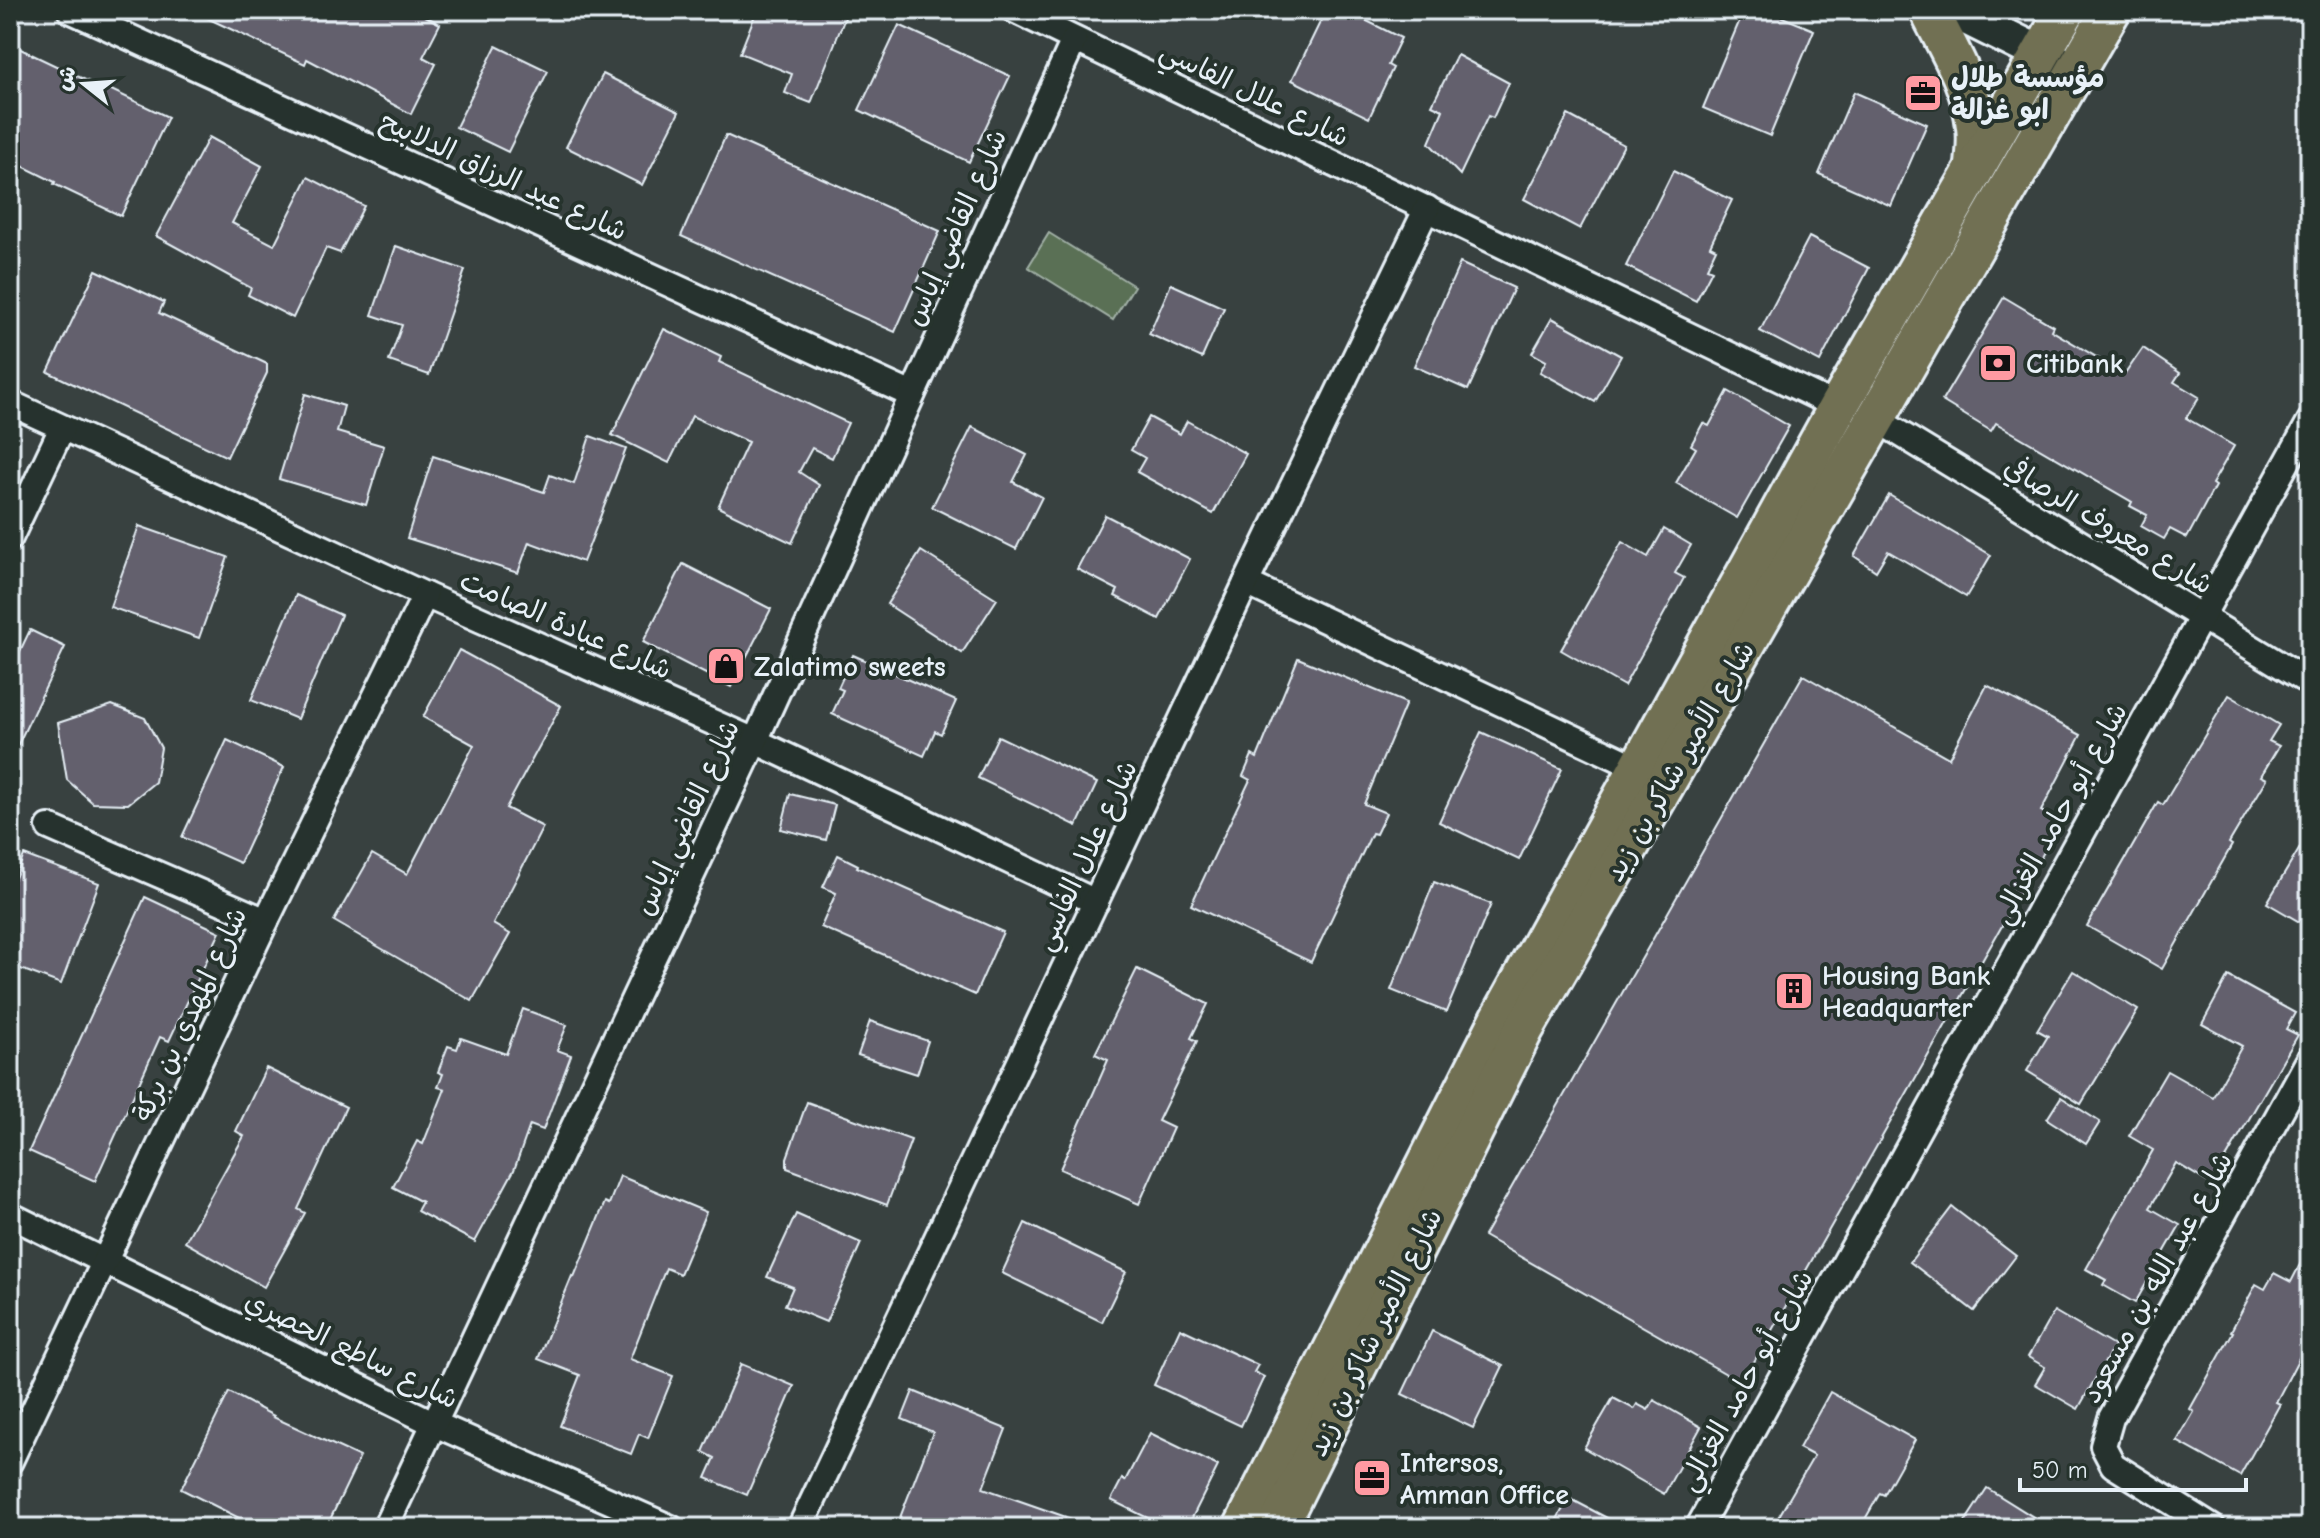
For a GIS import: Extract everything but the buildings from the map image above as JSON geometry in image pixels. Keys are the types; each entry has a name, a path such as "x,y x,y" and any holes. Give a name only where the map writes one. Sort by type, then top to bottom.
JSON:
{"main road":[{"path":"1929,10 1960,71 1973,109 1975,165"},
{"name":"شارع الأمير شاكر بن زيد","path":"1277,1528 1524,1029 1838,407 2065,10"},
{"name":"شارع الأمير شاكر بن زيد","path":"1243,1528 1500,1019 1876,419 2106,19"}],"street":[{"name":"شارع عبد الرزاق الدلابيح","path":"70,10 912,395"},
{"name":"شارع علال الفاسي","path":"1014,10 1838,407"},
{"path":"1952,10 2077,72"},
{"path":"2065,10 2106,19"},
{"name":"شارع القاضي إياس","path":"385,1528 755,741 1074,40"},
{"name":"شارع علال الفاسي","path":"800,1528 1246,583 1427,208"},
{"name":"شارع عبادة الصامت","path":"10,403 425,595 755,741 1096,902"},
{"name":"شارع معروف الرصافي","path":"1876,419 2310,683"},
{"name":"شارع أبو حامد الغزالي","path":"1698,1528 2310,421"},
{"path":"10,538 62,428"},
{"path":"1246,583 1653,775"},
{"name":"شارع المهدي بن بركة","path":"10,1461 266,921 425,595"},
{"path":"49,827 266,921"},
{"name":"شارع عبد الله بن مسعود","path":"2213,1528 2113,1465 2103,1446 2111,1418 2310,1058"},
{"name":"شارع ساطع الحصري","path":"10,1215 435,1424 671,1528"}],"green space":[{"path":"1049,233 1134,286 1113,320 1028,267"}],"place":[{"name":"مؤسسة طلال ابو غزالة","path":"1923,93"},
{"name":"Citibank","path":"1998,363"},
{"name":"Zalatimo sweets","path":"726,666"},
{"name":"Housing Bank Headquarter","path":"1794,991"},
{"name":"Intersos, Amman Office","path":"1372,1478"}]}
